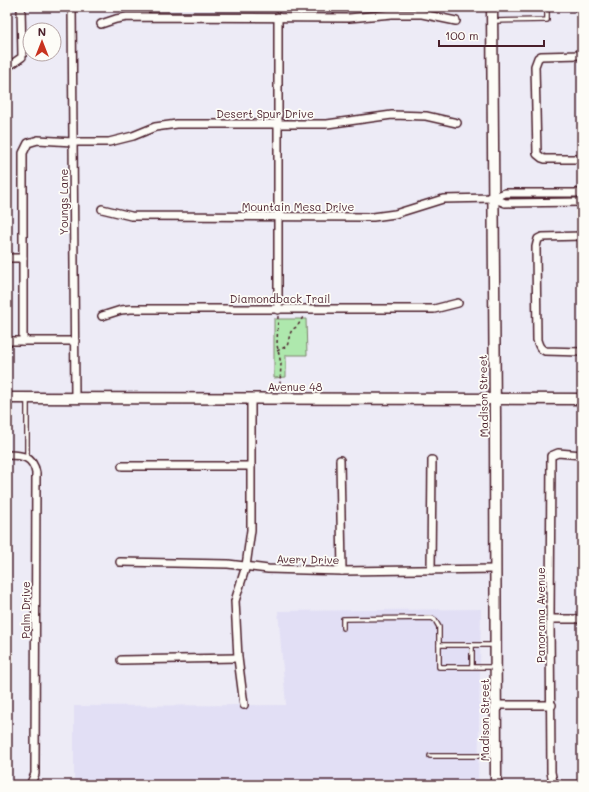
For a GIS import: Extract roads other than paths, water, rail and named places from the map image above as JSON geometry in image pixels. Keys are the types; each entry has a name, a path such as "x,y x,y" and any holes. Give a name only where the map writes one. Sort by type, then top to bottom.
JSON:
{"main road":[{"name":"Madison Street","path":"492,7 496,785"},
{"name":"Avenue 48","path":"7,398 582,399"}],"street":[{"path":"9,64 22,57 21,7"},
{"name":"Youngs Lane","path":"72,7 75,398"},
{"path":"102,24 116,19 127,18 349,18 392,14 422,14 456,21"},
{"path":"278,17 278,313"},
{"path":"582,55 541,56 538,58 535,66 537,154 545,159 582,159"},
{"name":"Desert Spur Drive","path":"23,258 23,153 28,144 38,140 109,142 133,136 155,127 177,124 327,124 392,116 426,116 457,123"},
{"path":"493,198 505,194 582,193"},
{"path":"493,198 505,203 582,202"},
{"name":"Mountain Mesa Drive","path":"102,209 131,216 381,217 410,210 443,199 493,198"},
{"path":"582,236 546,236 538,239 537,243 537,340 541,349 550,352 582,352"},
{"path":"7,258 23,258 23,341"},
{"name":"Diamondback Trail","path":"102,316 121,310 131,309 278,313 434,309 458,302"},
{"path":"7,341 75,341"},
{"path":"244,705 238,658 235,601 246,566 251,530 251,398"},
{"name":"Panorama Avenue","path":"582,455 558,453 551,456 550,465 550,619 552,705 551,772 553,782 561,785 582,785"},
{"path":"7,455 19,455 27,458"},
{"name":"Palm Drive","path":"27,458 33,464 36,474 35,774 30,785"},
{"path":"340,460 342,570"},
{"path":"431,570 432,460"},
{"path":"122,466 251,466"},
{"name":"Avery Drive","path":"120,562 228,564 268,569 496,569"},
{"path":"550,619 582,619"},
{"path":"121,660 238,658"},
{"path":"496,705 552,705"}],"lane":[{"path":"492,21 547,20 547,7"},
{"path":"529,193 529,203"},
{"path":"27,398 27,458"},
{"path":"343,628 343,619 432,618 439,627 439,667 496,667"},
{"path":"439,645 496,645"},
{"path":"472,645 472,667"},
{"path":"430,756 496,756"}]}
